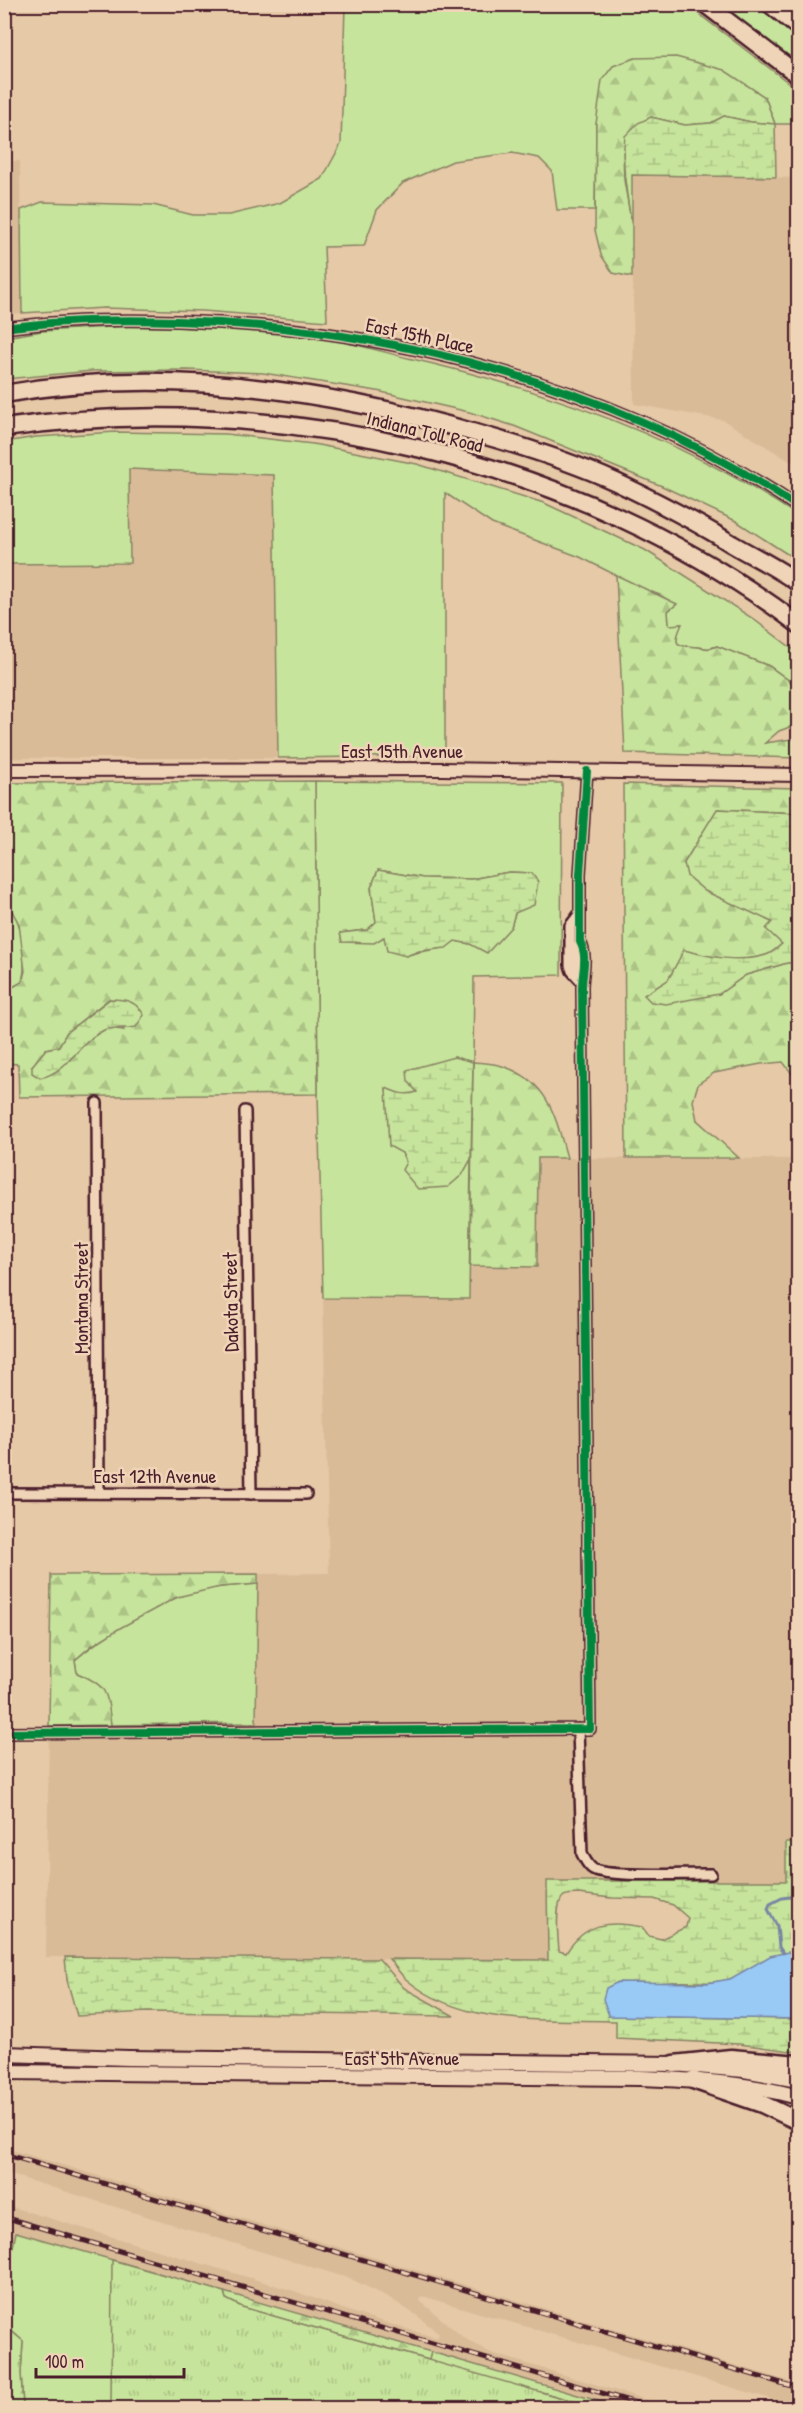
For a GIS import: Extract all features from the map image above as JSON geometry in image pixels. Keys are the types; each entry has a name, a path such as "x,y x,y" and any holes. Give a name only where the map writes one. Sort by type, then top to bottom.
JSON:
{"highway":[{"path":"705,4 798,75"},
{"path":"770,4 798,27"},
{"name":"Indiana Toll Road","path":"4,394 33,389 145,381 240,385 336,399 431,419 530,448 615,481 700,525 798,583"},
{"name":"Indiana Toll Road","path":"4,428 122,417 199,418 276,423 339,432 429,451 506,473 643,529 708,565 798,624"},
{"path":"674,2064 731,2058 798,2064"},
{"path":"693,2080 762,2104 798,2121"}],"main road":[{"name":"East 5th Avenue","path":"4,2054 128,2058 674,2064 744,2070 798,2080"},
{"name":"East 5th Avenue","path":"4,2072 693,2080 748,2086 798,2097"}],"street":[{"name":"East 15th Place","path":"4,328 131,319 225,322 314,331 468,361 550,386 635,420 762,482 798,507"},
{"name":"East 15th Avenue","path":"4,770 587,771 798,774"},
{"path":"4,1732 590,1729 580,979 584,951 580,942 580,913 582,831 587,771"},
{"path":"580,913 571,924 570,929 570,965 580,979"},
{"name":"Montana Street","path":"97,1103 99,1493"},
{"name":"Dakota Street","path":"245,1111 251,1494"},
{"name":"East 12th Avenue","path":"4,1493 306,1494"},
{"path":"578,1729 582,1854 586,1862 594,1870 610,1873 711,1874"}],"shaded area":[{"path":"5,161 20,161 22,313 5,315"},
{"path":"632,175 798,178 798,466 723,420 634,404"},
{"path":"129,469 275,475 278,758 5,758 4,564 130,563"},
{"path":"538,1158 798,1159 798,1842 786,1842 786,1881 547,1881 548,1960 46,1957 49,1726 256,1723 258,1574 329,1573 323,1298 469,1299 470,1266 537,1267"},
{"path":"5,2148 798,2384 798,2407 422,2296 419,2300 464,2338 491,2353 674,2408 622,2408 17,2232 5,2286 5,2205 294,2291 354,2313 437,2338 439,2334 419,2317 388,2297 351,2279 5,2173"}],"green space":[{"path":"345,5 687,5 798,90 798,124 775,124 765,97 596,124 595,210 557,210 552,171 539,158 512,153 453,161 403,183 377,210 364,246 324,247 327,321 203,311 104,308 22,313 21,210 42,202 153,205 193,215 229,215 280,203 322,179 341,144"},
{"path":"719,5 756,5 798,37 798,65"},
{"path":"676,57 724,70 765,97 775,124 724,116 711,123 685,125 651,117 623,152 624,180 632,226 632,277 613,273 601,255 595,230 596,124 602,80 613,66 635,58"},
{"path":"724,116 775,124 776,177 632,175 632,226 624,169 625,136 638,123 651,117 685,125 711,123"},
{"path":"128,326 275,332 324,338 459,370 561,401 610,419 707,463 798,516 798,561 736,521 662,486 514,426 469,412 377,391 263,373 187,370 92,371 5,379 5,337 42,331"},
{"path":"116,432 226,434 313,444 417,464 544,503 645,550 752,618 798,653 798,687 769,666 717,646 707,648 678,644 677,638 681,624 669,626 668,611 676,605 580,557 492,524 445,493 445,756 278,758 274,475 129,469 130,563 5,564 5,442 36,437"},
{"path":"616,575 677,604 668,611 669,625 682,624 677,637 678,644 707,648 717,646 769,666 798,687 798,724 779,731 765,743 798,738 798,758 625,753"},
{"path":"315,781 562,783 561,975 474,977 473,1062 454,1057 418,1092 410,1095 386,1089 406,1162 462,1175 471,1159 469,1299 323,1298 318,1094","holes":["378,870 423,878 471,879 509,872 532,873 538,882 515,913 511,927 470,944 455,941 438,949 406,956 384,937 342,942 340,933 367,930 376,922 371,888"]},
{"path":"315,781 318,1094 19,1097 18,1064 5,1063 4,988 13,987 22,982 25,971 19,924 5,898 5,783","holes":["109,999 124,1030 107,1028 86,1041 67,1063 32,1066 46,1049 59,1046 67,1032"]},
{"path":"623,784 798,788 798,813 718,809 684,863 705,891 772,922 782,944 768,954 746,959 715,957 684,951 668,980 719,994 746,975 798,962 798,1094 794,1076 783,1062 714,1073 698,1084 693,1101 697,1120 739,1158 626,1158"},
{"path":"717,809 798,813 798,962 746,975 719,994 666,1004 651,1002 644,995 668,980 684,950 714,957 745,959 768,954 782,944 766,929 772,922 705,891 687,876 684,863"},
{"path":"378,870 423,878 471,879 509,872 532,873 538,882 534,905 515,913 511,927 487,953 470,944 455,941 446,948 419,951 406,956 387,951 384,937 374,943 342,942 340,933 367,930 376,922 371,888"},
{"path":"4,898 19,926 24,949 22,982 5,988"},
{"path":"110,999 126,1000 138,1007 144,1015 136,1027 104,1030 95,1035 58,1070 40,1078 32,1073 32,1066 46,1049 59,1046 67,1032"},
{"path":"454,1057 473,1062 471,1159 462,1175 448,1187 418,1189 402,1170 406,1162 402,1153 389,1146 386,1088 401,1093 417,1092 408,1081 407,1070"},
{"path":"473,1062 501,1066 532,1082 548,1103 559,1129 567,1158 538,1158 537,1267 470,1266"},
{"path":"258,1574 258,1584 220,1587 177,1597 91,1646 75,1660 77,1673 101,1687 107,1698 111,1725 49,1726 51,1575"},
{"path":"258,1584 256,1723 111,1725 103,1693 93,1682 77,1673 75,1660 123,1625 176,1598 206,1589"},
{"path":"786,1842 798,1842 798,1954 788,1953 771,1957 739,1975 722,1981 665,1983 645,1992 609,2016 798,2019 798,2052 739,2044 616,2038 616,2021 534,2020 480,2014 430,1995 407,1980 389,1959 548,1960 547,1881 786,1881","holes":["579,1894 611,1898 654,1899 673,1905 688,1918 686,1927 661,1939 649,1936 642,1927 608,1924 598,1926 581,1935 566,1953 559,1951 558,1913 564,1896"]},
{"path":"65,1957 379,1959 404,1988 454,2016 147,2012 77,2016 67,1980"},
{"path":"16,2232 224,2292 226,2299 242,2307 428,2360 431,2352 622,2408 597,2408 542,2392 85,2403 86,2408 23,2408 21,2373 23,2341 5,2325 5,2286"},
{"path":"112,2260 224,2292 226,2299 242,2307 597,2408 111,2408"},
{"path":"224,2292 431,2352 429,2360 242,2307 226,2299"},
{"path":"4,2325 23,2341 21,2373 23,2408 5,2408"}],"water":[{"path":"788,1952 798,1954 798,2019 609,2016 603,1999 606,1988 618,1982 707,1983 730,1979 770,1956"}],"waterway":[{"path":"783,1953 779,1947 777,1926 768,1909 770,1904 782,1898 797,1896"}],"railway":[{"path":"4,2154 798,2388"},
{"path":"4,2217 653,2408"}],"cycle path":[{"path":"4,328 90,321 177,321 258,326 339,336 420,351 501,371 579,397 656,428 729,465 798,507"},
{"path":"4,1733 590,1729 582,988 584,959 580,942 580,874 587,771"}]}
